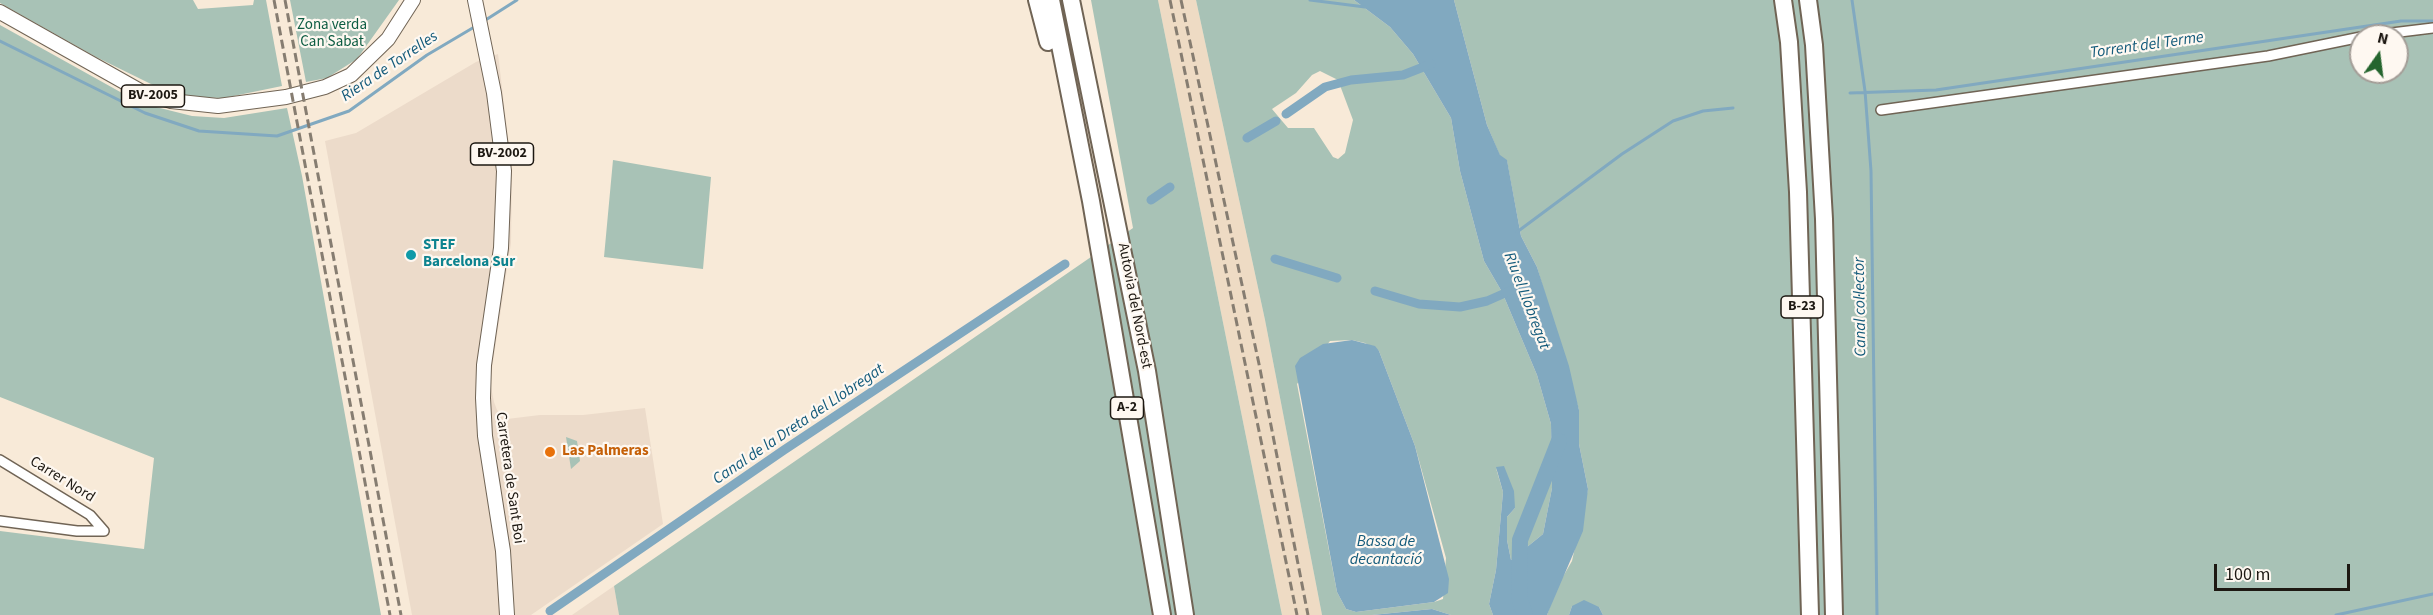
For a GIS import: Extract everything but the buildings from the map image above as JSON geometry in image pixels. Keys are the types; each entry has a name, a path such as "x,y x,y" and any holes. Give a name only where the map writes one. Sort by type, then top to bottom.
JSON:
{"highway":[{"path":"1038,0 1055,69 1073,117"},
{"name":"Autovia del Nord-est","path":"1051,0 1091,201 1162,615"},
{"name":"Autovia del Nord-est","path":"1071,0 1147,370 1185,615"},
{"path":"1082,0 1087,34 1083,52"},
{"name":"B-23","path":"1783,0 1789,42 1798,192 1810,615"},
{"name":"B-23","path":"1808,0 1814,45 1824,219 1834,615"}],"main road":[{"name":"BV-2005","path":"325,87 368,54 406,0"},
{"name":"BV-2005","path":"0,12 126,84 171,101 210,106 241,105 325,87 351,75 371,59 394,31 413,0"},
{"name":"Carretera de Sant Boi","path":"475,0 499,126 504,186 501,248 484,365 483,398 485,436 503,551 507,615"}],"street":[{"path":"2409,31 2433,28"},
{"path":"1881,110 2268,56 2349,39"},
{"name":"Carrer Nord","path":"0,459 90,515 104,531 77,531 0,521"}],"shaded area":[{"path":"1158,0 1196,0 1265,320 1322,615 1282,615"},
{"path":"498,54 512,171 511,243 490,382 494,402 497,410 507,419 540,415 583,415 645,408 663,524 531,615 412,615 325,141 356,133 476,62"},
{"path":"614,586 619,615 572,615"}],"green space":[{"path":"0,0 193,0 198,9 253,5 254,0 266,0 282,86 224,98 186,97 153,85 96,57 0,3"},
{"name":"Zona verda Can Sabat","path":"290,0 399,0 357,59 327,78 306,82"},
{"path":"1091,0 1158,0 1282,615 619,615 614,586 1133,228"},
{"path":"1196,0 1354,0 1390,27 1413,54 1451,118 1460,171 1484,261 1502,292 1537,375 1551,424 1552,488 1543,534 1511,560 1507,540 1507,517 1515,508 1496,468 1503,492 1496,570 1489,604 1493,615 1451,615 1432,609 1372,615 1322,615 1265,320","holes":["1320,71 1338,80 1353,120 1345,153 1338,159 1333,157 1314,128 1288,128 1272,109 1296,93 1312,75","1352,340 1365,343 1379,351 1415,446 1446,558 1443,599 1434,602 1356,612 1346,609 1337,592 1297,384 1330,341"]},
{"path":"1454,0 2433,0 2433,615 1603,615 1599,607 1572,606 1569,615 1547,615 1557,587 1572,561 1588,489 1579,444 1579,410 1537,267 1521,236 1507,161 1500,156 1487,125"},
{"path":"0,25 140,103 192,116 224,118 287,108 302,176 381,615 0,615 0,531 144,549 154,458 0,397"},
{"path":"613,160 711,177 703,269 604,257"},
{"path":"566,437 577,441 580,461 571,469"}],"water":[{"path":"1354,0 1454,0 1487,125 1500,155 1507,160 1521,236 1537,267 1569,366 1579,410 1579,444 1588,489 1583,531 1547,615 1493,615 1489,604 1496,570 1503,492 1496,467 1504,466 1514,491 1515,508 1507,517 1507,540 1511,560 1543,534 1552,488 1551,424 1537,375 1502,292 1484,261 1460,171 1451,118 1413,54 1390,27"},
{"name":"Bassa de decantació","path":"1352,340 1375,346 1379,351 1415,446 1449,579 1448,593 1434,602 1356,612 1346,609 1337,592 1295,366 1300,358 1323,344"},
{"path":"1584,600 1599,607 1603,615 1569,615 1572,606"},
{"path":"1432,609 1451,615 1372,615"}],"waterway":[{"name":"Riera de Torrelles","path":"484,21 517,0"},
{"name":"Riera de Torrelles","path":"1310,0 1365,7"},
{"name":"Canal col·lector","path":"1852,0 1865,91 1871,171 1877,615"},
{"name":"Torrent del Terme","path":"1850,93 1936,90 2401,21 2433,21"},
{"name":"Riera de Torrelles","path":"0,41 145,113 199,131 277,136 349,111 427,55 476,26"},
{"name":"Canal de la Dreta del Llobregat","path":"1286,114 1325,87 1351,80 1403,75 1431,64"},
{"path":"1517,232 1622,154 1673,121 1703,111 1733,108"},
{"name":"Canal de la Dreta del Llobregat","path":"1247,138 1276,121"},
{"name":"Canal de la Dreta del Llobregat","path":"1151,200 1170,187"},
{"name":"Canal de la Dreta del Llobregat","path":"1275,259 1337,278"},
{"name":"Canal de la Dreta del Llobregat","path":"550,611 784,450 1065,264"},
{"name":"Canal de la Dreta del Llobregat","path":"1375,291 1419,304 1460,307 1487,301 1512,290"},
{"name":"Riu el Llobregat","path":"1525,615 1519,597 1520,540 1559,441"},
{"path":"2336,615 2433,594"}],"railway":[{"path":"274,0 390,615"},
{"path":"285,0 401,615"},
{"path":"1170,0 1297,615"},
{"path":"1181,0 1259,364 1308,615"}],"place":[{"name":"STEF Barcelona Sur","path":"411,255"},
{"name":"Las Palmeras","path":"550,452"}]}
